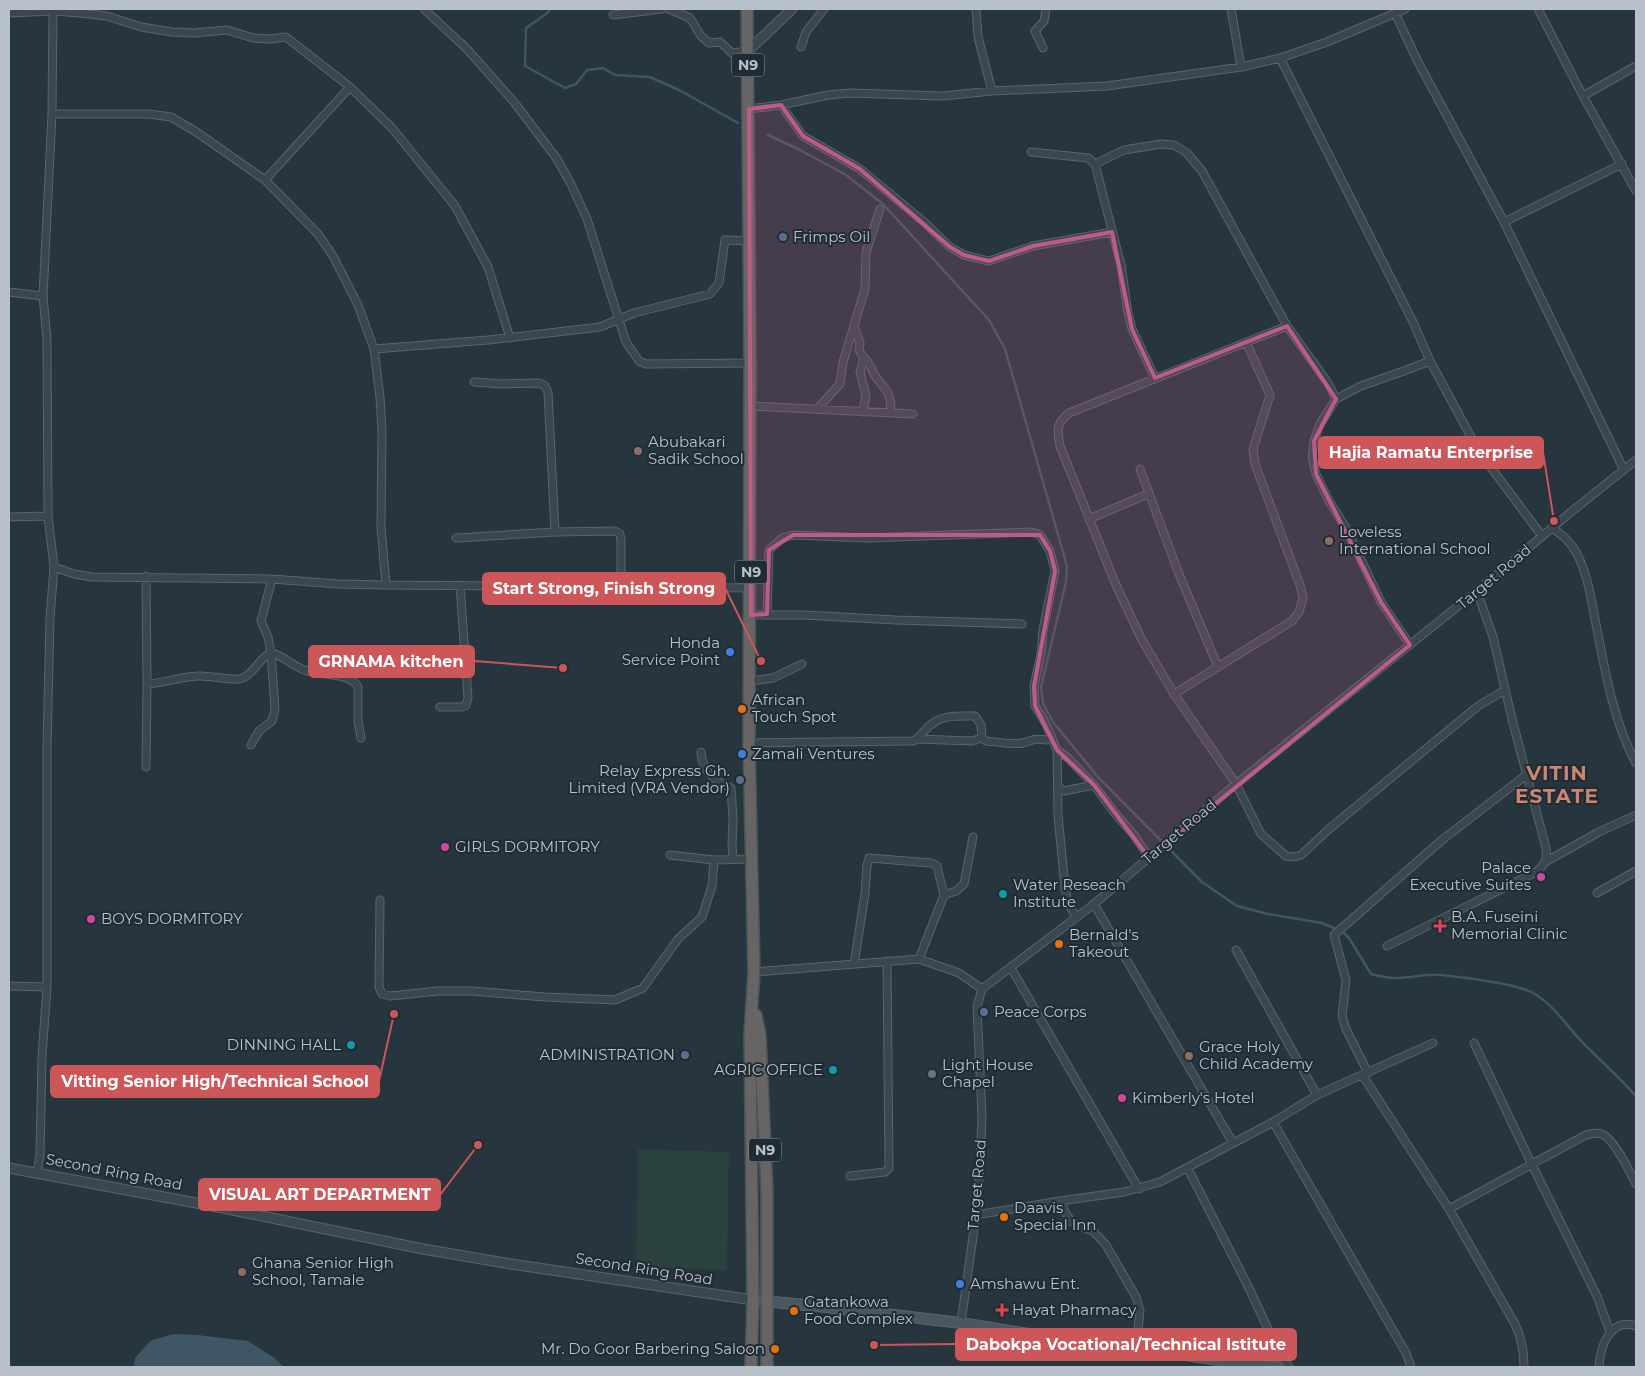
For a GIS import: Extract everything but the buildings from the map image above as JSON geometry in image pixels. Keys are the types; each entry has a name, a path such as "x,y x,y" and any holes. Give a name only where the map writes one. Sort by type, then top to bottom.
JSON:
{"highway":[{"name":"N9","path":"747,9 751,588 749,743 754,972 750,1034 753,1300 751,1367"},
{"name":"N9","path":"753,998 760,1035 765,1130 768,1264 767,1367"}],"main road":[{"name":"Second Ring Road","path":"753,1300 826,1307 961,1324 1066,1340 1136,1347 1249,1366 1280,1367"}],"street":[{"path":"424,9 466,48 514,102 557,158 587,219 626,342 639,361 646,364 750,363"},
{"path":"613,15 662,9"},
{"path":"669,9 690,18 701,36 709,43 720,42 732,53 748,51 792,9"},
{"path":"801,47 806,32 824,9"},
{"path":"976,9 978,37 992,91"},
{"path":"1043,48 1035,31 1044,21 1046,9"},
{"path":"1231,9 1241,67"},
{"path":"749,108 782,105 828,95 850,93 931,96 992,91 1108,86 1241,67 1280,58 1327,42 1405,9"},
{"path":"1538,9 1583,96 1636,191"},
{"path":"9,13 53,10 107,16 141,26 172,32 194,33 227,30 253,38 270,39 286,36 350,87 392,128 455,206 488,267 510,338"},
{"path":"37,1173 40,1155 42,1056 47,987 47,749 50,618 54,567 48,516 48,340 43,296 52,114 53,10"},
{"path":"1395,13 1417,60 1504,222 1624,470"},
{"path":"1280,58 1384,264 1430,360 1478,450 1542,536"},
{"path":"1583,96 1636,66"},
{"path":"265,180 350,87"},
{"path":"782,105 803,136 860,169 924,222 950,247 964,255 989,261 1033,246 1112,232"},
{"path":"52,114 149,114 171,117 195,131 265,180 318,234 333,256 358,305 374,349 382,432 381,527 386,585"},
{"path":"1095,164 1124,150 1161,144 1174,145 1187,153 1202,171 1287,326 1328,382 1336,399"},
{"path":"1031,152 1088,158 1095,164 1120,265 1132,328 1155,378"},
{"path":"1504,222 1622,164"},
{"path":"817,410 840,384 844,362 864,289 866,252 880,209"},
{"path":"374,349 510,338 600,327 657,306 710,294 719,283 725,240 749,241"},
{"path":"9,292 43,296"},
{"path":"854,326 860,343 859,350 887,390 891,402 891,413"},
{"path":"1287,326 1069,413 1060,420 1057,432 1060,446 1116,585 1142,640 1174,694 1236,784 1261,834 1286,856 1294,857 1301,855 1328,829 1478,706 1505,690"},
{"path":"1174,694 1292,621 1299,612 1303,598 1284,539 1255,464 1253,448 1270,395 1246,342"},
{"path":"863,357 860,372 866,396 864,412"},
{"path":"1410,645 1381,602 1346,528 1329,501 1316,474 1312,458 1314,441 1320,424 1336,399 1361,386 1430,360"},
{"path":"474,382 502,384 539,383 545,386 548,392 555,532"},
{"path":"750,406 913,414"},
{"name":"Target Road","path":"961,1324 976,1215 982,1145 977,1007 982,989 1094,904 1236,784 1478,591 1636,460"},
{"path":"1140,469 1179,574 1218,667"},
{"path":"1089,518 1148,494"},
{"path":"9,517 48,516"},
{"path":"1552,528 1566,538 1576,552 1585,574 1604,667 1618,718 1636,763"},
{"path":"456,538 555,532 615,531 620,534 621,540 621,587"},
{"path":"767,614 769,550 782,538 793,535 868,538 1032,532 1040,535 1050,551 1054,571 1034,686 1034,706 1045,722 1057,750 1059,768 1058,815 1065,888 1068,903 1076,917"},
{"path":"54,567 74,574 92,577 146,576 272,579 338,584 386,585 751,588"},
{"path":"146,576 146,767"},
{"path":"252,745 258,731 272,721 275,709 271,654 268,637 261,621 272,579"},
{"path":"440,707 462,707 466,704 468,698 460,585"},
{"path":"1478,591 1493,637 1526,775 1546,848 1547,861"},
{"path":"751,615 767,614 1022,624"},
{"path":"147,684 159,684 174,678 200,676 238,679 255,669 264,656 271,654 279,656 306,671 336,677 348,677 356,683 358,687 357,713 361,738"},
{"path":"750,681 773,678 802,664"},
{"path":"917,739 935,722 950,716 975,716 981,726 982,738"},
{"path":"1045,722 1043,734 1046,740 1068,758 1094,785 1151,856"},
{"path":"749,743 908,741 917,739 972,741 982,738 986,741 1022,743 1038,738 1046,740"},
{"path":"700,752 701,761 706,770 718,783 731,788 734,858"},
{"path":"1524,1367 1524,1350 1515,1324 1449,1209 1365,1074 1342,1016 1346,980 1334,935 1442,840 1526,775"},
{"path":"1058,787 1064,791 1094,785"},
{"path":"1387,946 1536,872 1547,861 1599,832 1636,815"},
{"path":"944,895 956,891 964,884 973,837"},
{"path":"670,855 714,860 751,859"},
{"path":"854,964 869,858 931,863 937,866 944,895 919,959"},
{"path":"380,900 379,987 382,994 390,996 472,991 615,1000 643,988 678,939 702,917 712,886 714,860"},
{"path":"1597,893 1636,872"},
{"path":"1094,904 1233,1143"},
{"path":"1236,950 1317,1095"},
{"path":"754,972 919,959 959,973 982,989"},
{"path":"850,1176 885,1172 889,1168 888,961"},
{"path":"1011,968 1139,1189"},
{"path":"9,986 47,987"},
{"path":"976,1215 1124,1192 1160,1182 1188,1169 1273,1122 1317,1095 1433,1043"},
{"path":"1474,1043 1597,1296 1610,1332"},
{"path":"1273,1122 1406,1353 1411,1367"},
{"path":"1449,1209 1586,1135 1596,1133 1604,1135 1610,1141 1636,1184"},
{"name":"Second Ring Road","path":"9,1168 223,1208 423,1249 521,1266 753,1300"},
{"path":"1188,1169 1249,1288 1279,1354 1289,1367"},
{"path":"1060,1201 1072,1222 1094,1232 1106,1245 1136,1297 1140,1311 1136,1347"},
{"path":"1599,1367 1604,1343 1610,1332 1620,1326 1632,1325 1636,1317"}],"highlighted area":[{"path":"781,105 803,136 860,169 950,247 964,255 989,261 1033,246 1112,232 1132,329 1155,378 1287,326 1336,399 1314,441 1316,474 1381,602 1410,645 1149,858 1094,785 1057,750 1035,706 1034,686 1055,571 1050,551 1040,535 793,535 769,550 767,614 751,615 749,109"}],"green space":[{"path":"638,1149 729,1152 727,1270 636,1267"}],"water":[{"path":"173,1334 248,1341 273,1357 284,1367 134,1367 135,1358 150,1341"}],"waterway":[{"path":"551,9 526,28 525,66 565,88 576,84 587,70 603,68 615,75 650,77 681,91 738,123"},
{"path":"768,135 846,175 883,204 989,320 1005,349 1067,566 1066,582 1041,687 1043,703 1053,722 1098,777 1202,882 1237,906 1268,914 1322,923 1343,932 1349,938 1371,974 1394,978 1444,975 1508,985 1533,993 1553,1009 1582,1042 1636,1096"}],"place":[{"name":"Frimps Oil","path":"783,237"},
{"name":"Abubakari Sadik School","path":"638,451"},
{"name":"Hajia Ramatu Enterprise","path":"1554,521"},
{"name":"Loveless International School","path":"1329,541"},
{"name":"Honda Service Point","path":"730,652"},
{"name":"Start Strong, Finish Strong","path":"761,661"},
{"name":"GRNAMA kitchen","path":"563,668"},
{"name":"African Touch Spot","path":"742,709"},
{"name":"Zamali Ventures","path":"742,754"},
{"name":"Relay Express Gh. Limited (VRA Vendor)","path":"740,780"},
{"name":"GIRLS DORMITORY","path":"445,847"},
{"name":"Palace Executive Suites","path":"1541,877"},
{"name":"Water Reseach Institute","path":"1003,894"},
{"name":"BOYS DORMITORY","path":"91,919"},
{"name":"B.A. Fuseini Memorial Clinic","path":"1440,926"},
{"name":"Bernald's Takeout","path":"1059,944"},
{"name":"Peace Corps","path":"984,1012"},
{"name":"Vitting Senior High/Technical School","path":"394,1014"},
{"name":"DINNING HALL","path":"351,1045"},
{"name":"ADMINISTRATION","path":"685,1055"},
{"name":"Grace Holy Child Academy","path":"1189,1056"},
{"name":"AGRIC OFFICE","path":"833,1070"},
{"name":"Light House Chapel","path":"932,1074"},
{"name":"Kimberly's Hotel","path":"1122,1098"},
{"name":"VISUAL ART DEPARTMENT","path":"478,1145"},
{"name":"Daavis Special Inn","path":"1004,1217"},
{"name":"Ghana Senior High School, Tamale","path":"242,1272"},
{"name":"Amshawu Ent.","path":"960,1284"},
{"name":"Hayat Pharmacy","path":"1002,1310"},
{"name":"Gatankowa Food Complex","path":"794,1311"},
{"name":"Dabokpa Vocational/Technical Istitute","path":"874,1345"},
{"name":"Mr. Do Goor Barbering Saloon","path":"775,1349"}],"district":[{"name":"VITIN ESTATE","path":"1557,784"}]}
